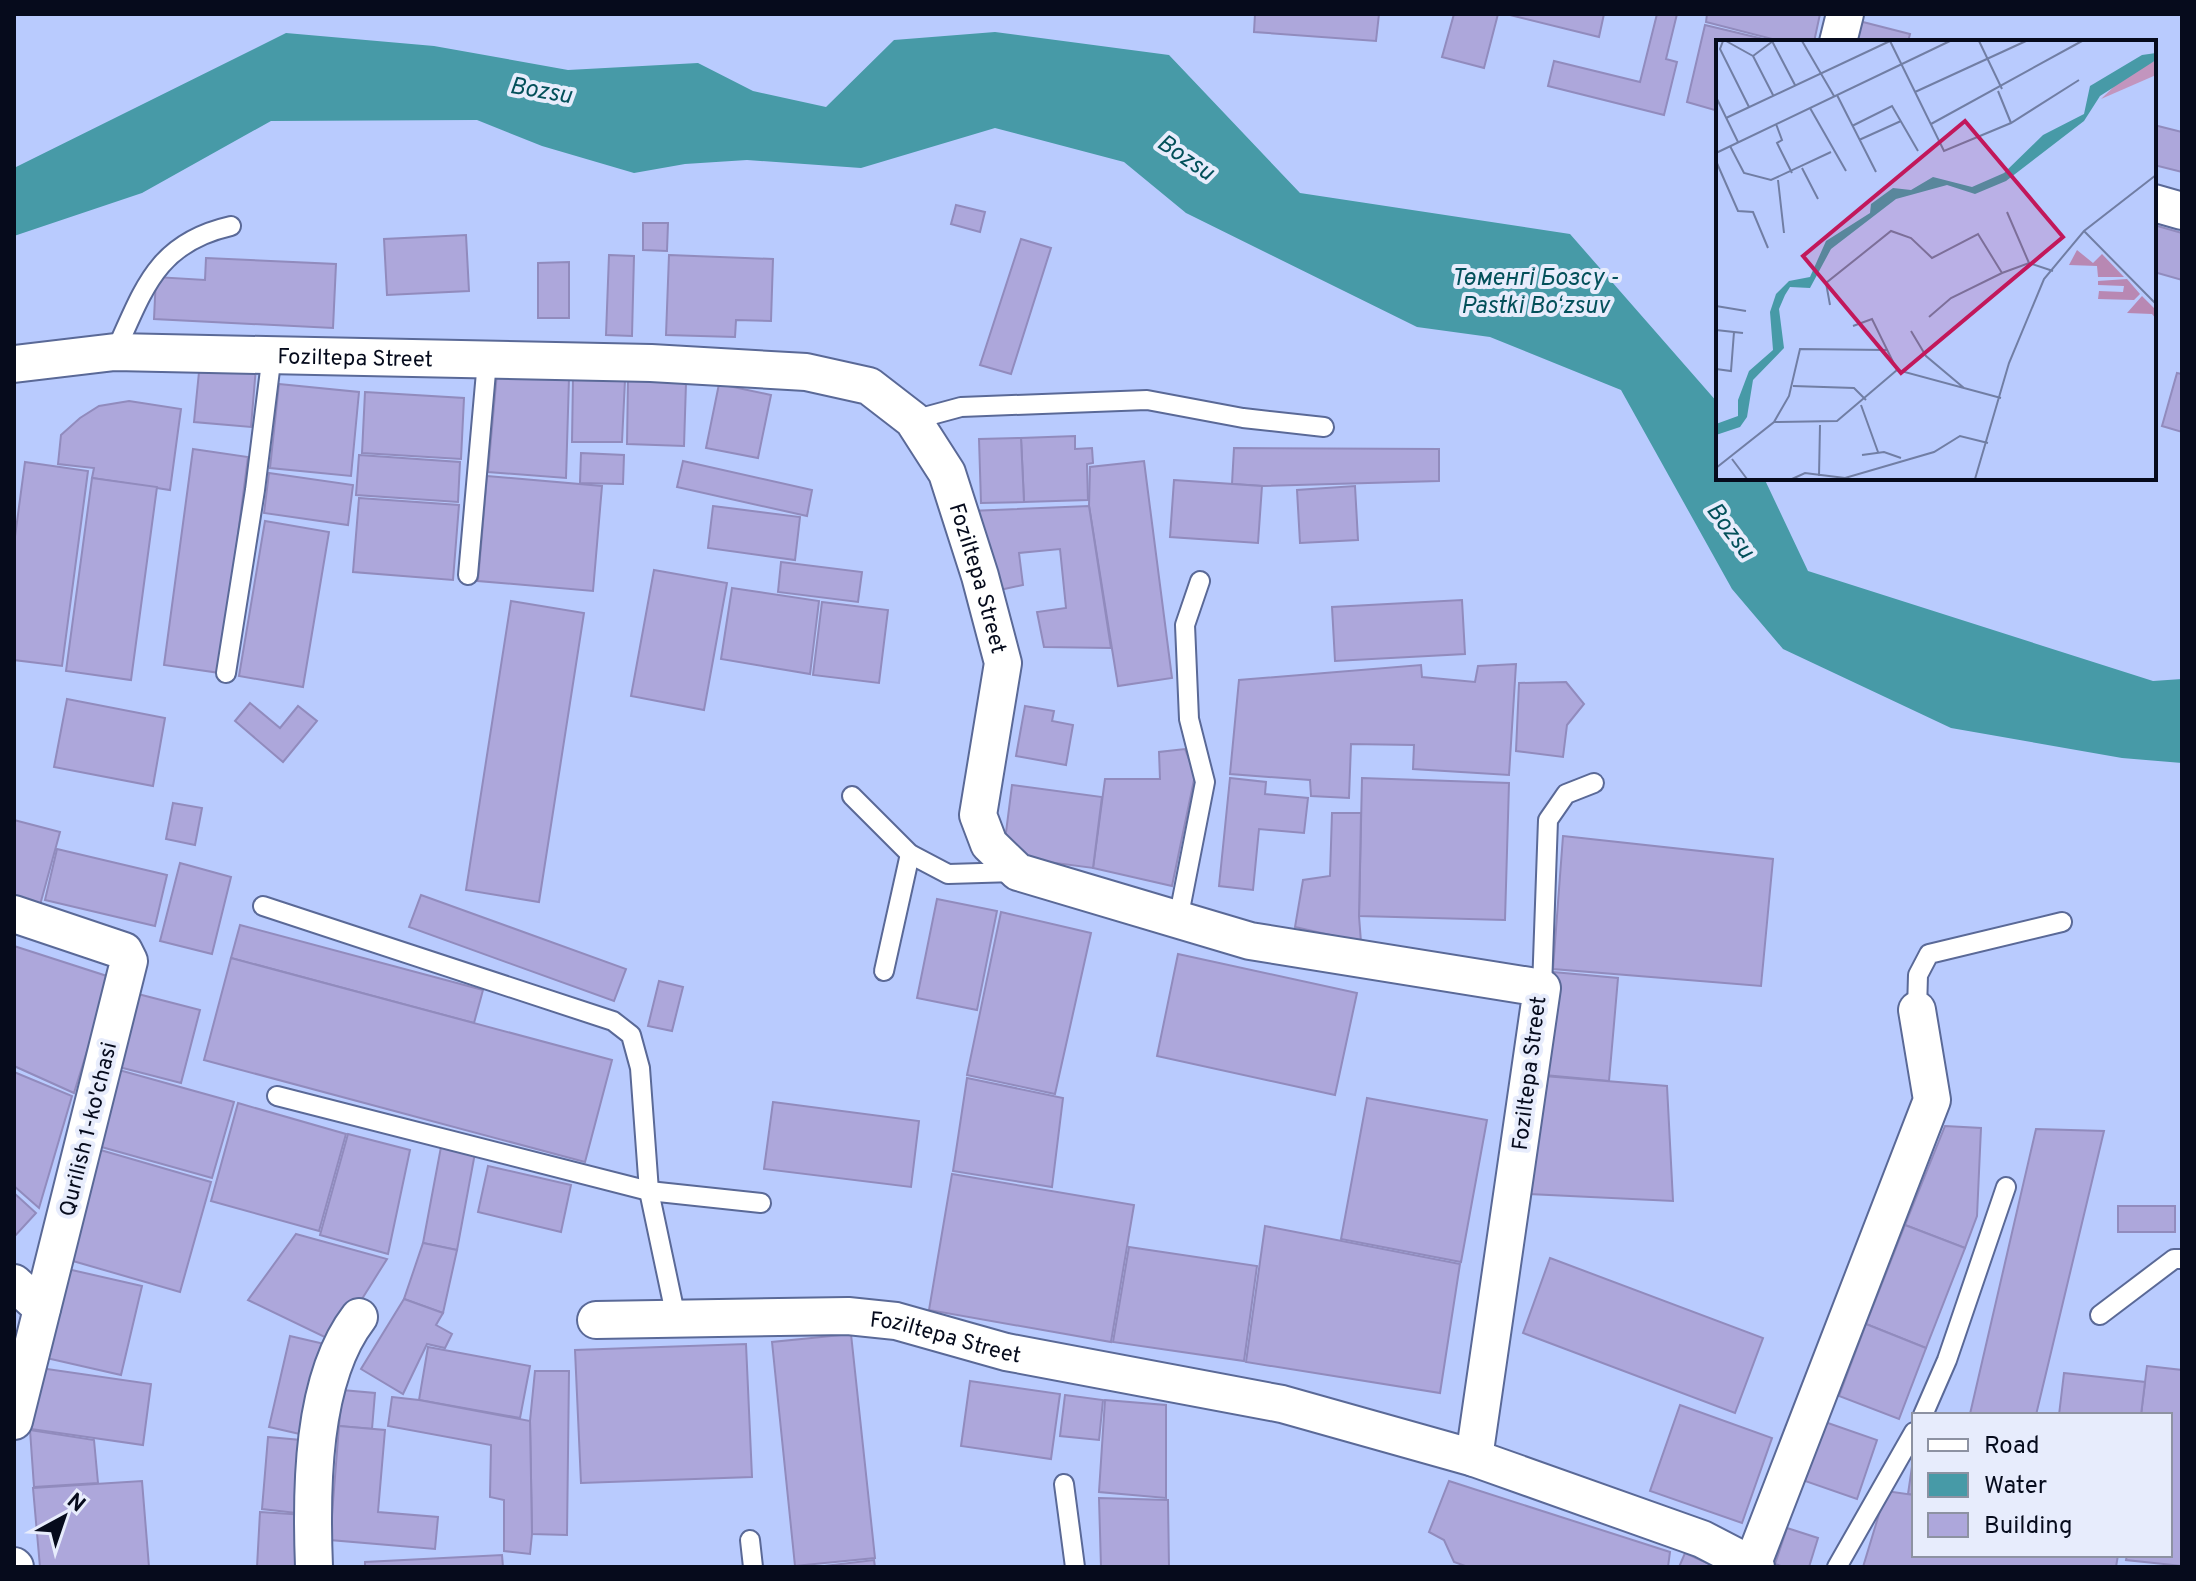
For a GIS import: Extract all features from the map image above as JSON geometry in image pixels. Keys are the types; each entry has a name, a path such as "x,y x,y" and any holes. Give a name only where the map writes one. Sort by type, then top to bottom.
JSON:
{"street":[{"path":"1838,40 1845,14"},
{"path":"2156,204 2182,211"},
{"name":"Foziltepa Street","path":"14,364 115,352 651,363 806,372 869,386 913,420 947,473 1003,663 978,815 989,844 1018,872 1250,941 1542,988 1474,1458"},
{"name":"Qurilish 1-ko'chasi","path":"14,914 124,951 129,961 14,1421"},
{"path":"1754,1565 1932,1100 1917,1010"},
{"path":"14,1283 42,1308"},
{"name":"Foziltepa Street","path":"596,1320 848,1316 896,1321 1006,1352 1282,1404 1474,1458 1702,1539 1754,1565"},
{"path":"314,1567 315,1446 335,1358 359,1317"}],"lane":[{"path":"115,352 142,292 165,257 202,232 231,226"},
{"path":"226,673 255,490 272,354"},
{"path":"468,575 487,361"},
{"path":"913,420 961,407 1147,400 1243,418 1324,427"},
{"path":"1178,920 1205,782 1189,719 1185,625 1200,581"},
{"path":"1542,988 1548,820 1566,794 1594,783"},
{"path":"852,796 910,854 948,874 1018,872"},
{"path":"884,971 910,854"},
{"path":"263,906 613,1021 631,1035 640,1068 649,1191 676,1318"},
{"path":"1917,1010 1918,975 1929,954 2062,922"},
{"path":"277,1096 649,1191 761,1203"},
{"path":"1924,1413 1947,1360 2006,1187"},
{"path":"2100,1315 2174,1259 2182,1259"},
{"path":"1837,1567 1912,1436"},
{"path":"1064,1484 1075,1567"},
{"path":"750,1540 753,1567"}],"water":[{"name":"Төменгі Бозсу - Pastki Boʻzsuv","path":"995,32 1169,55 1300,193 1570,234 1716,401 1716,480 1765,480 1808,571 2153,681 2182,679 2182,763 2122,758 1951,728 1783,649 1732,589 1621,390 1490,337 1417,327 1186,213 1124,162 995,128 861,168 747,160 685,164 634,173 542,146 477,120 271,121 142,193 14,236 14,168 286,33 434,46 568,70 698,63 753,91 826,107 894,40"}],"building":[{"path":"1255,14 1379,14 1376,41 1254,32"},
{"path":"1454,14 1498,14 1484,68 1442,57"},
{"path":"1506,14 1604,14 1599,37"},
{"path":"1657,14 1677,14 1666,59 1677,62 1664,115 1548,86 1554,61 1640,82"},
{"path":"1707,14 1820,14 1814,40 1776,40 1706,22"},
{"path":"1859,21 1910,34 1908,40 1854,40"},
{"path":"1705,25 1768,40 1716,40 1716,110 1687,102"},
{"path":"2156,126 2182,132 2182,172 2156,166"},
{"path":"956,205 985,212 980,232 951,224"},
{"path":"643,223 668,223 667,251 643,250"},
{"path":"2156,226 2182,233 2182,280 2156,273"},
{"path":"466,235 469,291 387,295 384,239"},
{"path":"1021,239 1051,248 1011,374 980,365"},
{"path":"609,255 634,256 632,336 606,335"},
{"path":"669,255 773,259 771,321 736,320 735,337 666,335"},
{"path":"206,258 336,264 333,328 154,319 156,277 205,280"},
{"path":"569,262 569,318 538,318 538,263"},
{"path":"200,362 256,367 251,427 194,422"},
{"path":"497,373 569,378 566,478 488,472"},
{"path":"2177,373 2182,374 2182,432 2162,426"},
{"path":"573,378 625,380 622,442 572,442"},
{"path":"628,379 686,383 684,446 627,444"},
{"path":"279,384 359,392 351,476 270,468"},
{"path":"719,384 771,395 758,458 706,448"},
{"path":"365,392 464,398 461,459 362,453"},
{"path":"129,401 181,409 170,490 92,478 94,468 58,464 61,435 80,418 99,406"},
{"path":"1075,436 1075,449 1092,448 1093,463 1087,464 1088,500 1024,502 1021,438"},
{"path":"1021,438 1024,502 981,503 979,439"},
{"path":"1234,448 1439,449 1439,481 1262,486 1232,484"},
{"path":"193,449 248,457 220,673 164,665"},
{"path":"581,453 624,455 623,484 580,483"},
{"path":"359,455 460,462 458,502 356,495"},
{"path":"683,461 812,490 807,516 677,487"},
{"path":"1144,461 1172,678 1118,686 1089,506 1090,467"},
{"path":"25,462 88,471 62,666 14,660 14,544"},
{"path":"269,473 353,485 348,525 264,513"},
{"path":"487,476 602,486 593,591 478,581"},
{"path":"92,478 157,487 131,680 66,671"},
{"path":"1174,480 1262,486 1258,543 1170,537"},
{"path":"1355,486 1358,540 1300,543 1297,490"},
{"path":"359,498 459,505 453,580 353,572"},
{"path":"713,506 800,517 795,560 708,548"},
{"path":"1089,506 1111,648 1044,647 1037,612 1066,608 1060,549 1019,553 1023,585 995,591 970,511"},
{"path":"265,521 329,532 303,687 239,676"},
{"path":"781,562 862,572 858,602 778,592"},
{"path":"654,570 727,583 704,710 631,696"},
{"path":"732,588 819,601 810,674 721,659"},
{"path":"1462,600 1465,654 1335,661 1332,607"},
{"path":"511,601 584,613 539,902 466,890"},
{"path":"822,602 888,610 879,683 813,675"},
{"path":"1516,664 1509,775 1413,769 1414,745 1351,744 1349,798 1311,796 1310,780 1230,774 1239,680 1421,665 1422,677 1475,682 1478,666"},
{"path":"1566,682 1584,704 1567,725 1563,757 1516,751 1519,683"},
{"path":"67,699 165,718 153,786 54,767"},
{"path":"250,703 280,728 298,706 317,721 283,762 235,721"},
{"path":"1025,706 1054,711 1052,721 1073,725 1066,765 1016,756"},
{"path":"1185,749 1195,775 1172,886 1093,868 1105,779 1160,779 1159,752"},
{"path":"1230,778 1266,782 1265,794 1308,798 1304,833 1259,829 1253,890 1219,886"},
{"path":"1362,778 1509,783 1505,920 1359,916"},
{"path":"1012,785 1102,797 1093,868 1003,856"},
{"path":"173,803 202,808 195,845 166,839"},
{"path":"1332,813 1361,813 1361,942 1295,927 1303,880 1330,876"},
{"path":"14,820 60,832 40,905 14,898"},
{"path":"1563,836 1773,859 1761,986 1553,969"},
{"path":"57,849 167,875 155,926 45,900"},
{"path":"180,863 231,877 212,954 160,941"},
{"path":"421,895 626,969 614,1001 409,927"},
{"path":"937,899 997,911 977,1010 917,998"},
{"path":"1001,912 1091,933 1055,1094 967,1075"},
{"path":"240,925 483,990 474,1023 231,958"},
{"path":"14,946 110,977 74,1093 14,1066"},
{"path":"1178,954 1357,993 1335,1095 1157,1056"},
{"path":"231,958 612,1060 585,1162 204,1060"},
{"path":"1553,972 1618,978 1609,1081 1544,1075"},
{"path":"659,981 683,987 672,1031 648,1026"},
{"path":"138,994 200,1010 181,1083 119,1067"},
{"path":"119,1070 234,1102 212,1178 98,1146"},
{"path":"14,1072 72,1096 39,1208 14,1186"},
{"path":"1544,1076 1667,1086 1673,1201 1529,1194"},
{"path":"967,1078 1063,1098 1052,1187 953,1171"},
{"path":"1367,1098 1487,1120 1461,1262 1341,1239"},
{"path":"773,1102 919,1121 911,1187 764,1169"},
{"path":"238,1103 346,1134 319,1231 211,1201"},
{"path":"1945,1126 1981,1128 1977,1216 1965,1248 1905,1225"},
{"path":"2036,1129 2104,1131 2036,1413 1970,1413"},
{"path":"348,1134 410,1150 388,1254 320,1235"},
{"path":"441,1147 475,1153 457,1250 423,1243"},
{"path":"97,1149 211,1182 180,1292 66,1259"},
{"path":"488,1166 571,1185 561,1232 478,1212"},
{"path":"952,1174 1134,1205 1111,1342 929,1310"},
{"path":"14,1193 36,1213 14,1237"},
{"path":"2118,1206 2175,1206 2175,1232 2118,1232"},
{"path":"1905,1225 1965,1248 1926,1348 1866,1324"},
{"path":"1265,1226 1460,1264 1440,1393 1246,1362"},
{"path":"296,1234 387,1259 335,1342 248,1300"},
{"path":"423,1243 457,1250 443,1313 404,1299"},
{"path":"1129,1247 1257,1266 1244,1361 1113,1342"},
{"path":"1550,1258 1763,1338 1735,1413 1523,1333"},
{"path":"63,1268 142,1286 121,1375 42,1357"},
{"path":"404,1299 443,1313 436,1325 452,1334 445,1348 427,1344 403,1394 361,1369"},
{"path":"1866,1324 1926,1348 1899,1419 1839,1396"},
{"path":"851,1334 875,1558 795,1566 772,1342"},
{"path":"290,1336 333,1346 313,1437 269,1427"},
{"path":"746,1344 752,1477 581,1483 575,1350"},
{"path":"428,1347 530,1366 520,1418 419,1400"},
{"path":"2147,1366 2182,1370 2182,1566 2126,1560 2127,1557 2172,1557 2172,1413 2141,1413"},
{"path":"40,1368 151,1384 143,1445 31,1429"},
{"path":"535,1371 569,1371 567,1535 532,1534 530,1421"},
{"path":"2064,1373 2145,1382 2141,1413 2059,1413"},
{"path":"970,1381 1060,1394 1051,1459 961,1446"},
{"path":"342,1390 375,1393 372,1429 339,1426"},
{"path":"1065,1395 1103,1400 1099,1440 1060,1436"},
{"path":"392,1397 530,1421 530,1554 504,1551 504,1500 490,1497 491,1445 388,1426"},
{"path":"1105,1400 1166,1405 1166,1498 1099,1492"},
{"path":"1680,1405 1772,1438 1742,1523 1650,1491"},
{"path":"1825,1422 1877,1440 1857,1499 1805,1481"},
{"path":"339,1426 385,1430 378,1512 438,1517 435,1549 330,1540"},
{"path":"30,1430 94,1440 98,1483 34,1487"},
{"path":"268,1437 312,1441 305,1514 262,1509"},
{"path":"1912,1467 1912,1495 1908,1494"},
{"path":"142,1481 149,1567 40,1567 33,1488"},
{"path":"1449,1481 1670,1552 1668,1567 1468,1567 1454,1562 1444,1540 1429,1532"},
{"path":"1886,1491 1912,1495 1912,1557 2118,1557 2116,1567 1863,1567"},
{"path":"1099,1498 1168,1500 1169,1567 1101,1567"},
{"path":"260,1512 306,1515 303,1567 257,1567"},
{"path":"1787,1528 1818,1538 1809,1567 1775,1564"},
{"path":"1685,1553 1716,1567 1679,1567"},
{"path":"502,1555 503,1567 365,1567 365,1562"},
{"path":"874,1560 875,1567 816,1567"}],"water label":[{"name":"Bozsu","path":"541,90"},
{"name":"Bozsu","path":"1186,157"},
{"name":"Bozsu","path":"1731,530"}]}
